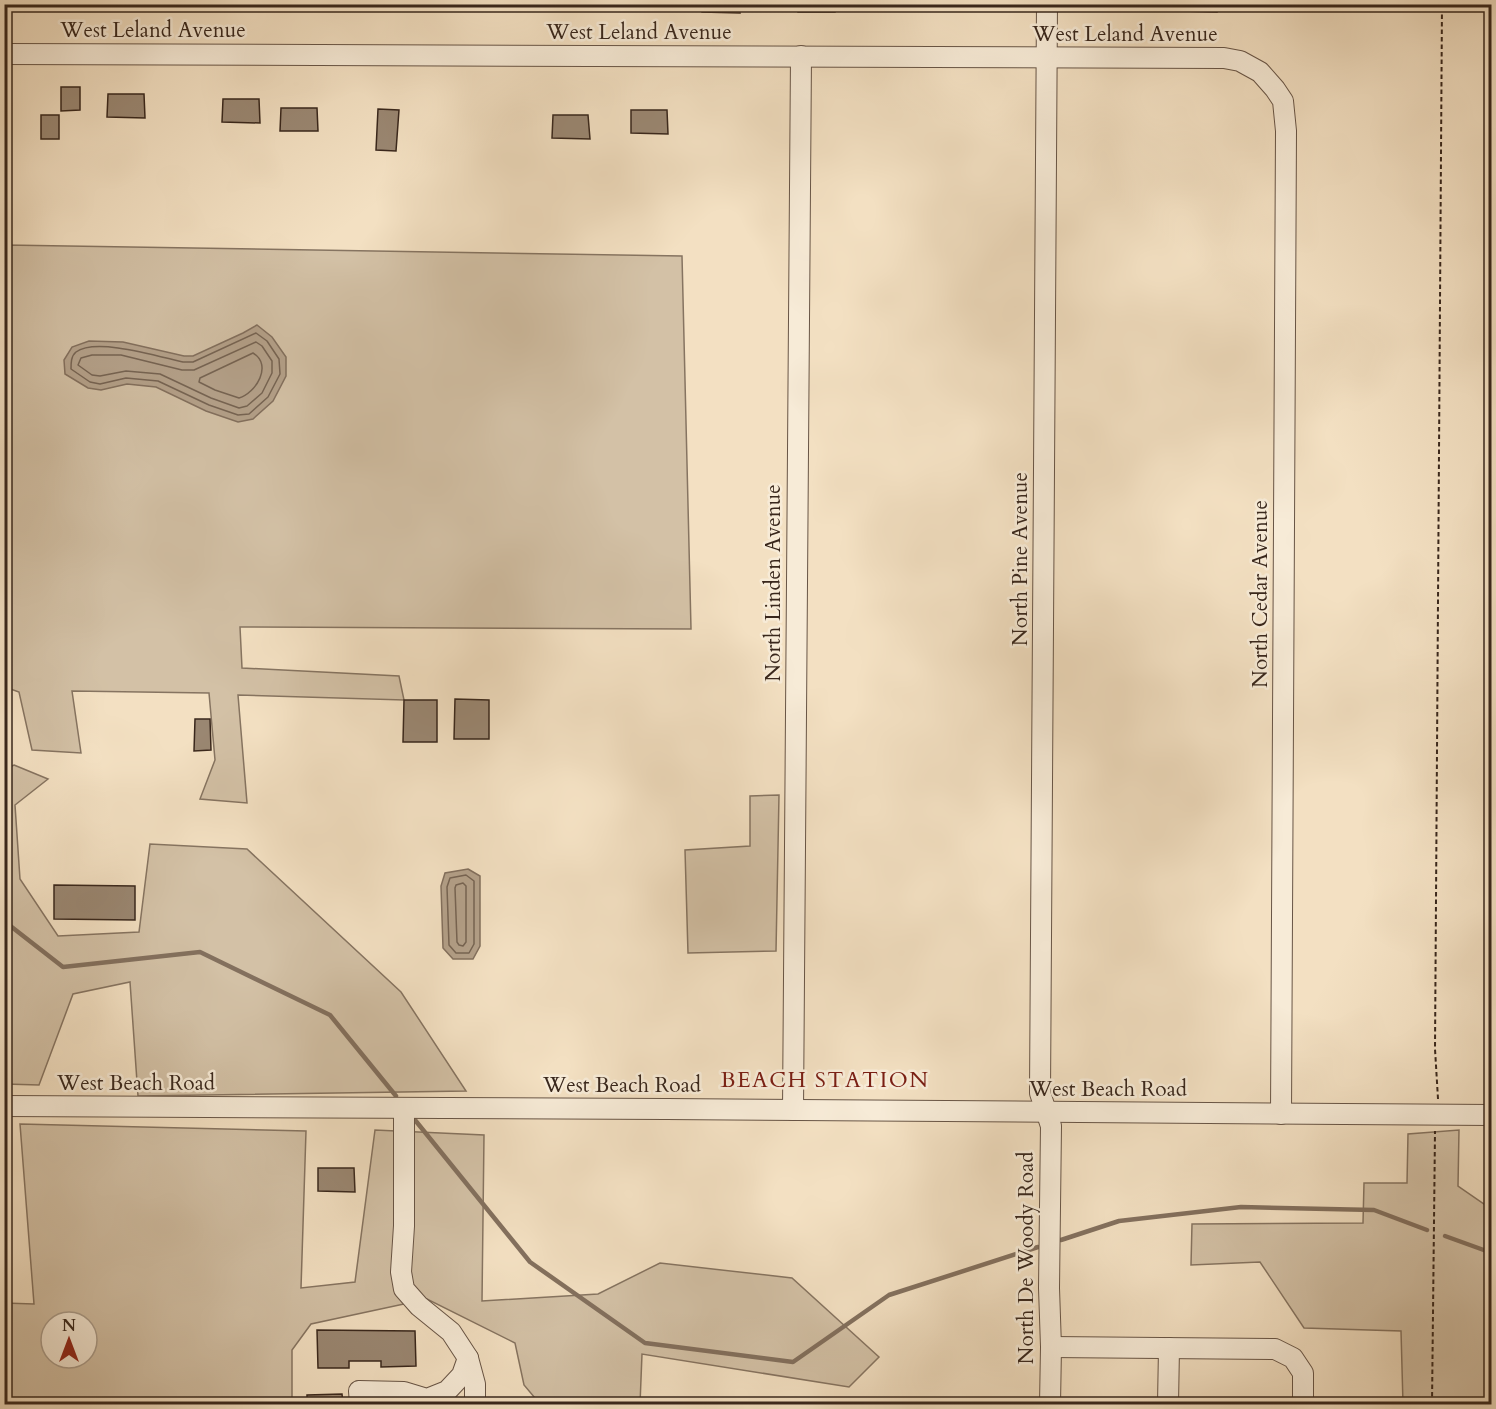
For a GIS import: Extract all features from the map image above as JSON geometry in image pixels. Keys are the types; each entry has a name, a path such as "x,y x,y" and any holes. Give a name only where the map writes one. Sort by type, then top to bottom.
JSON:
{"street":[{"name":"North Pine Avenue","path":"1046,1112 1040,1093 1047,4"},
{"name":"West Leland Avenue","path":"4,54 1224,58 1240,61 1260,72 1266,80"},
{"name":"North Linden Avenue","path":"793,1110 801,56"},
{"name":"North Cedar Avenue","path":"1266,80 1283,101 1286,131 1281,1114"},
{"name":"West Beach Road","path":"4,1106 1491,1115"},
{"path":"404,1108 404,1226 401,1272 404,1289 419,1306 451,1332 468,1358 475,1384 475,1404"},
{"name":"North De Woody Road","path":"1046,1112 1051,1126 1050,1404"},
{"path":"1051,1347 1275,1349 1293,1358 1303,1373 1303,1404"},
{"path":"1168,1404 1170,1348"},
{"path":"360,1404 359,1391 404,1392 426,1399 447,1391 462,1375 468,1358"}],"path":[{"path":"1438,1101 1435,1049 1442,4"},
{"path":"1432,1404 1436,1128"}],"shaded area":[{"path":"5,245 682,256 691,629 240,627 242,668 399,676 404,700 238,695 247,803 200,799 215,760 209,693 72,691 81,753 32,750 19,692 5,687"},
{"path":"14,765 48,779 15,805 20,879 58,936 139,932 150,844 247,849 401,992 466,1091 138,1096 130,982 73,994 39,1085 5,1084 4,770"},
{"path":"779,795 776,951 688,953 685,850 750,846 750,796"},
{"path":"20,1124 306,1131 301,1288 355,1282 375,1130 484,1135 482,1301 598,1294 660,1263 792,1278 879,1357 849,1387 642,1354 640,1404 540,1404 524,1385 515,1343 427,1299 311,1324 292,1350 292,1404 5,1404 4,1303 34,1304"},
{"path":"1459,1130 1458,1186 1491,1209 1491,1404 1403,1404 1401,1331 1304,1328 1260,1262 1191,1265 1192,1224 1363,1223 1364,1183 1407,1183 1408,1134"}],"water":[{"path":"257,325 272,337 286,357 286,376 273,401 253,419 238,422 206,411 156,387 127,384 101,390 88,388 65,374 64,360 72,347 89,341 123,342 193,356"},
{"path":"468,869 480,876 480,946 473,959 453,959 443,948 441,886 445,873"}],"building":[{"path":"702,4 739,4 740,13 702,12"},
{"path":"798,4 835,4 835,12 798,12"},
{"path":"1181,4 1217,4 1217,12 1181,11"},
{"path":"61,87 80,87 80,110 61,111"},
{"path":"108,94 144,94 145,118 107,117"},
{"path":"223,99 259,99 260,123 222,122"},
{"path":"281,108 317,108 318,131 280,131"},
{"path":"378,109 399,110 396,151 376,150"},
{"path":"631,110 667,110 668,134 631,133"},
{"path":"41,115 59,115 59,139 41,139"},
{"path":"553,115 588,115 590,139 552,138"},
{"path":"455,699 489,700 489,739 454,739"},
{"path":"404,700 437,700 437,742 403,742"},
{"path":"195,719 210,719 211,750 194,751"},
{"path":"54,885 135,886 135,920 54,919"},
{"path":"318,1168 354,1168 355,1192 318,1191"},
{"path":"317,1330 415,1331 416,1366 381,1367 381,1361 349,1361 349,1368 318,1368"},
{"path":"342,1394 343,1404 307,1404 307,1395"}],"waterway":[{"path":"4,921 63,967 200,952 330,1015 396,1096"},
{"path":"415,1120 530,1262 645,1343 793,1362 889,1295 1038,1247"},
{"path":"1061,1240 1119,1221 1241,1207 1374,1210 1427,1230"},
{"path":"1445,1236 1492,1253"}],"district":[{"name":"BEACH STATION","path":"825,1080"}]}
